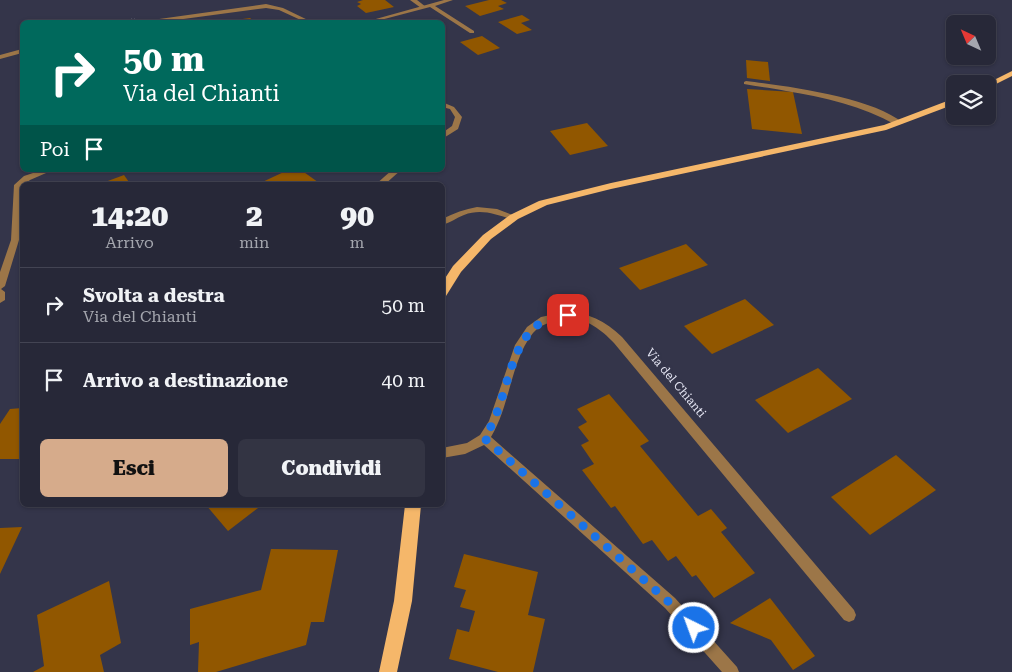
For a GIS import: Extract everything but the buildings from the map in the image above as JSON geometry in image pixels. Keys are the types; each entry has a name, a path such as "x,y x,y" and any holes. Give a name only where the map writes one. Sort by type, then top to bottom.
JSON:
{"main road":[{"path":"996,81 1012,72"},
{"path":"445,288 457,270 478,245 514,217 543,203 587,191 899,123 946,105"},
{"path":"388,672 403,601 413,507"}],"street":[{"path":"412,0 423,7"},
{"path":"375,20 450,0"},
{"path":"430,5 472,32"},
{"path":"166,20 261,6 278,8 305,20"},
{"path":"0,57 20,52"},
{"path":"746,83 807,92 870,110 899,123"},
{"path":"445,106 455,112 459,120 455,127 445,135"},
{"path":"22,182 44,172"},
{"path":"383,182 395,172"},
{"path":"0,286 15,240 18,185 20,183"},
{"path":"445,221 464,211 479,208 495,210 514,217"},
{"path":"0,292 0,300"},
{"name":"Via del Chianti","path":"484,438 492,425 519,350 531,328 542,321 558,315 577,316 595,321 618,340 849,615"},
{"path":"445,453 464,449 484,438 670,603 732,672"}],"route":[{"path":"568,315 550,317 531,328 519,350 492,425 484,438 670,603 694,628"}]}
